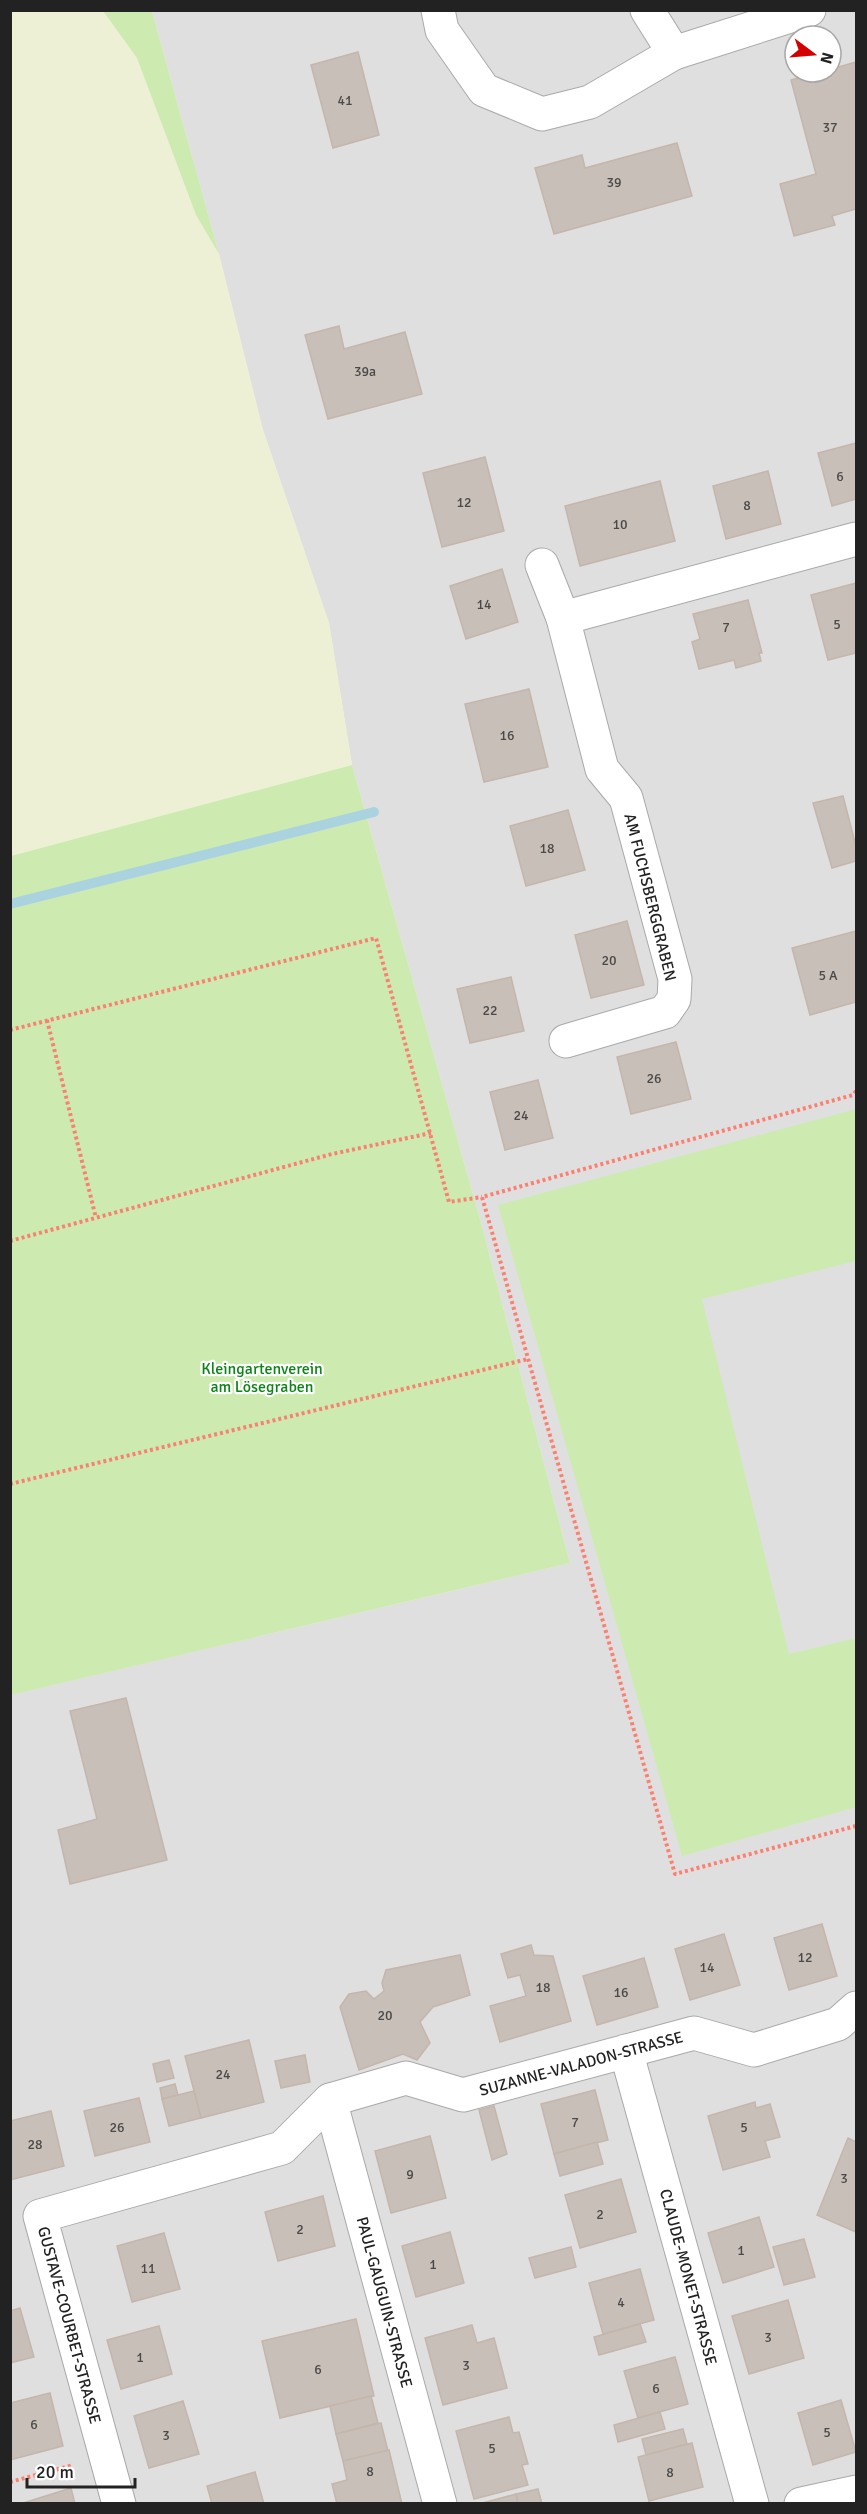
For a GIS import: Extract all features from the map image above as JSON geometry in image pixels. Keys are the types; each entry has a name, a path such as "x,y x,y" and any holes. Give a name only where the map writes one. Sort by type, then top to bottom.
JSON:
{"street":[{"path":"438,10 442,30 484,90 508,102 542,114 590,102 674,53 809,10"},
{"path":"647,10 674,53"},
{"path":"563,618 856,539"},
{"name":"AM FUCHSBERGGRABEN","path":"542,565 563,618 602,769 626,798 675,979 674,999 665,1012 566,1041"},
{"name":"SUZANNE-VALADON-STRASSE","path":"40,2216 282,2148 330,2100 406,2078 463,2096 694,2032 754,2050 838,2024 856,2008"},
{"name":"CLAUDE-MONET-STRASSE","path":"626,2051 752,2504"},
{"name":"PAUL-GAUGUIN-STRASSE","path":"330,2100 440,2504"},
{"name":"GUSTAVE-COURBET-STRASSE","path":"40,2216 119,2504"},
{"path":"801,2504 856,2492"}],"path":[{"path":"10,1030 376,938 449,1202 482,1197 853,1095 856,1091"},
{"path":"47,1020 96,1218"},
{"path":"10,1241 332,1154 431,1133"},
{"path":"482,1197 675,1874 856,1826"},
{"path":"10,1484 528,1359"},
{"path":"10,2482 106,2456"}],"shaded area":[{"path":"152,11 856,11 856,2503 11,2503 10,1695 570,1563 480,1219 352,765 329,623 263,430 219,254"}],"green space":[{"path":"11,11 103,11 137,58 196,215 219,254 263,430 329,623 352,765 11,856"},
{"path":"103,11 152,11 219,254 196,215 137,58"},
{"name":"Kleingartenverein am Lösegraben","path":"352,765 480,1219 570,1563 11,1695 11,856"},
{"path":"856,1109 856,1261 702,1299 789,1654 856,1638 856,1807 682,1856 498,1205"}],"building":[{"path":"358,52 379,135 333,148 311,65"},
{"path":"856,62 856,209 832,216 835,225 794,236 780,184 816,174 792,84 843,84 843,66"},
{"path":"677,143 692,196 554,234 535,168 582,155 585,168"},
{"path":"339,326 344,349 405,332 422,394 328,419 305,335"},
{"path":"856,443 856,499 832,506 818,453"},
{"path":"485,457 504,531 442,547 423,473"},
{"path":"768,471 781,524 726,539 713,486"},
{"path":"660,481 675,541 580,566 565,506"},
{"path":"502,569 518,622 466,639 450,586"},
{"path":"856,583 856,653 828,660 811,595"},
{"path":"748,600 762,653 759,653 761,661 736,668 734,660 699,669 692,642 700,639 693,614"},
{"path":"529,689 548,767 484,782 465,704"},
{"path":"843,796 856,846 856,861 832,868 813,803"},
{"path":"568,810 585,870 526,886 510,826"},
{"path":"627,921 644,985 591,998 575,935"},
{"path":"856,931 856,1002 810,1015 792,948"},
{"path":"511,977 524,1031 470,1043 457,989"},
{"path":"676,1042 691,1099 631,1114 617,1057"},
{"path":"538,1080 553,1138 505,1150 490,1092"},
{"path":"126,1698 167,1860 70,1884 58,1830 97,1819 70,1711"},
{"path":"822,1924 837,1976 789,1990 774,1938"},
{"path":"724,1934 740,1985 690,2000 675,1949"},
{"path":"531,1945 534,1955 553,1956 571,2021 500,2042 490,2006 526,1996 520,1975 508,1978 501,1954"},
{"path":"460,1955 470,1995 433,2007 420,2022 430,2043 417,2060 403,2054 359,2070 340,2007 349,1994 366,1991 374,1999 384,1991 382,1983 386,1970"},
{"path":"644,1958 658,2007 597,2025 583,1976"},
{"path":"249,2040 264,2102 201,2118 185,2056"},
{"path":"305,2055 310,2082 281,2088 275,2061"},
{"path":"169,2060 174,2078 157,2082 153,2064"},
{"path":"175,2084 178,2095 162,2099 160,2088"},
{"path":"595,2090 608,2140 554,2154 541,2104"},
{"path":"194,2091 201,2118 169,2126 162,2099"},
{"path":"139,2098 150,2142 95,2156 84,2111"},
{"path":"755,2102 756,2108 770,2104 780,2137 765,2141 770,2157 723,2170 708,2116"},
{"path":"494,2106 507,2154 492,2160 479,2110"},
{"path":"51,2111 64,2166 10,2180 10,2121"},
{"path":"430,2136 446,2198 391,2213 375,2151"},
{"path":"848,2138 856,2142 856,2232 817,2215"},
{"path":"597,2142 603,2164 560,2176 554,2154"},
{"path":"621,2179 636,2232 580,2248 565,2195"},
{"path":"323,2196 335,2246 278,2261 265,2212"},
{"path":"759,2217 774,2267 723,2283 708,2233"},
{"path":"450,2232 464,2283 416,2297 402,2246"},
{"path":"164,2233 180,2289 132,2302 117,2246"},
{"path":"804,2239 815,2277 784,2285 773,2247"},
{"path":"571,2247 576,2267 535,2278 529,2258"},
{"path":"640,2269 654,2320 603,2334 589,2283"},
{"path":"788,2300 804,2358 749,2374 732,2316"},
{"path":"20,2308 34,2357 10,2363 10,2311"},
{"path":"356,2319 374,2396 280,2418 262,2341"},
{"path":"640,2324 646,2342 599,2355 594,2337"},
{"path":"472,2325 477,2343 494,2338 507,2388 443,2405 425,2338"},
{"path":"159,2326 172,2374 121,2389 107,2340"},
{"path":"675,2357 688,2404 638,2418 624,2371"},
{"path":"50,2393 63,2446 10,2460 10,2403"},
{"path":"371,2396 378,2423 336,2434 330,2406"},
{"path":"841,2400 856,2452 813,2465 798,2413"},
{"path":"183,2401 199,2454 149,2468 134,2416"},
{"path":"660,2412 665,2429 618,2442 614,2425"},
{"path":"509,2417 513,2433 519,2432 528,2464 522,2465 528,2485 474,2499 456,2431"},
{"path":"381,2423 388,2451 343,2461 336,2434"},
{"path":"683,2429 687,2444 646,2455 642,2439"},
{"path":"692,2443 703,2487 649,2501 638,2457"},
{"path":"389,2450 402,2504 337,2504 332,2484 347,2480 343,2461"},
{"path":"255,2472 264,2504 212,2504 207,2486"},
{"path":"71,2488 75,2504 20,2504"},
{"path":"538,2489 542,2504 518,2504 516,2494"},
{"path":"516,2494 518,2504 479,2504"}],"waterway":[{"path":"10,904 374,812"}]}
